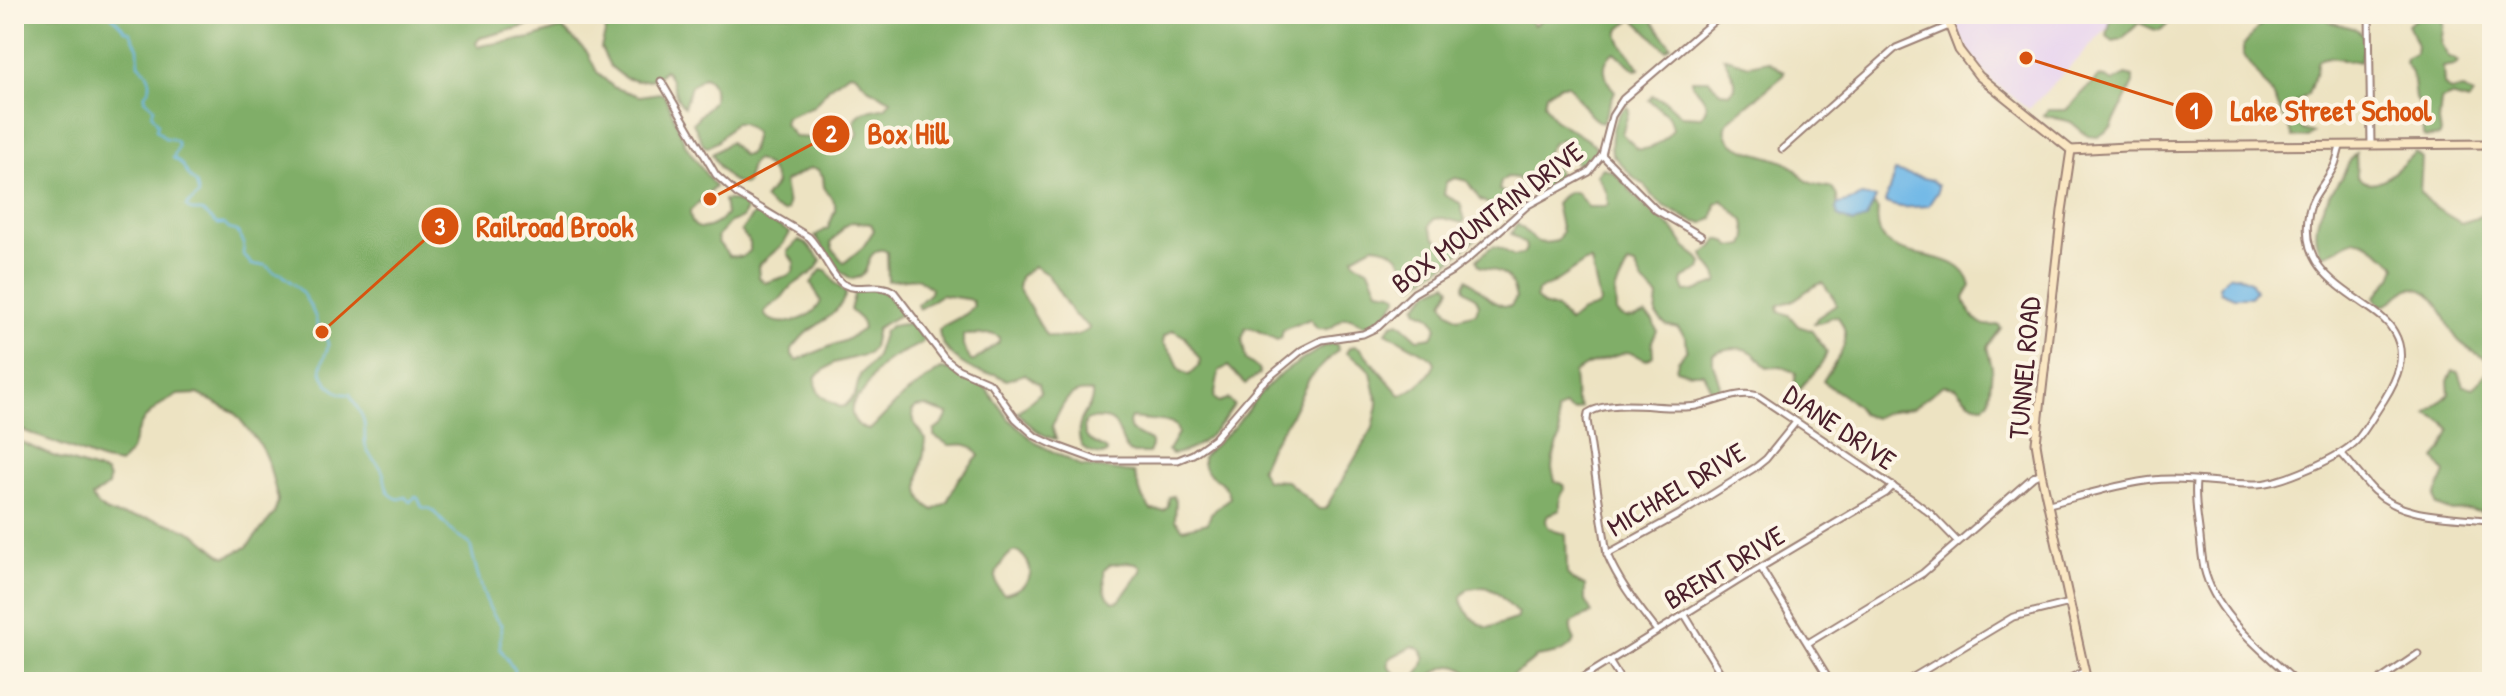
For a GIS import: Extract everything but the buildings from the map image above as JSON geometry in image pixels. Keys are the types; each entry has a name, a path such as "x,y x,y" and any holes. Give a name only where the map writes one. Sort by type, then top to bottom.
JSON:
{"main road":[{"path":"1945,14 1959,50 1979,76 2071,150 2492,144"},
{"name":"TUNNEL ROAD","path":"2071,150 2036,443 2087,682"}],"street":[{"name":"BOX MOUNTAIN DRIVE","path":"661,81 703,156 726,185 809,237 820,248 834,275 844,284 889,288 902,300 945,359 958,369 990,383 1016,419 1035,436 1078,455 1106,461 1170,461 1201,449 1214,439 1262,383 1288,360 1317,342 1363,334 1378,327 1414,293 1461,265 1528,205 1583,176 1602,155 1612,116 1623,99 1722,14"},
{"path":"2369,14 2371,146"},
{"path":"1782,149 1896,48 1949,26"},
{"path":"2049,504 2150,481 2173,479 2268,484 2341,453 2355,442 2394,383 2400,367 2401,349 2385,319 2324,274 2314,260 2309,245 2309,208 2334,166 2340,147"},
{"path":"1602,155 1656,210 1701,236"},
{"name":"DIANE DRIVE","path":"1607,554 1588,413 1613,407 1695,406 1747,392 1758,396 1893,486 1931,514 1958,542"},
{"name":"MICHAEL DRIVE","path":"1607,554 1756,467 1796,422"},
{"path":"2341,453 2375,492 2401,509 2492,521"},
{"path":"1808,643 1907,584 2041,473"},
{"path":"2196,482 2195,498 2204,569 2210,586 2234,622 2296,682"},
{"name":"BRENT DRIVE","path":"1576,682 1893,486"},
{"path":"1607,554 1622,583 1657,631"},
{"path":"1761,568 1831,682"},
{"path":"1905,682 2013,617 2070,603"},
{"path":"1685,615 1726,682"},
{"path":"2377,682 2418,654"},
{"path":"1609,661 1622,682"},
{"path":"2062,682 2085,671"}],"shaded area":[{"path":"1952,14 2121,14 2029,109 1992,81 1982,69 1963,41"}],"green space":[{"path":"14,14 555,14 542,22 480,38 476,43 478,46 532,38 562,28 587,52 597,72 613,87 639,96 660,93 665,96 686,146 715,187 690,211 694,225 704,228 721,220 726,215 724,200 744,207 742,218 730,222 717,237 729,256 742,257 750,251 750,243 741,231 758,213 790,233 783,244 758,266 759,277 764,283 793,272 795,262 788,251 799,240 806,243 821,260 813,272 790,288 764,314 777,322 785,322 811,313 821,301 811,283 821,270 826,270 846,293 834,312 805,334 792,349 792,355 797,360 846,340 863,329 861,320 850,310 855,292 876,290 898,304 901,314 877,328 873,347 868,354 834,363 816,376 818,392 825,398 840,407 845,406 855,395 860,375 875,359 884,331 891,326 910,323 923,342 888,360 877,371 853,405 853,418 859,425 868,430 872,428 903,396 941,369 948,370 984,386 1009,419 1036,443 1081,466 1134,473 1142,497 1151,510 1164,511 1168,507 1169,497 1173,496 1176,501 1175,520 1183,529 1208,523 1211,513 1230,498 1223,484 1206,470 1203,456 1234,427 1279,375 1333,343 1338,350 1309,379 1260,469 1266,480 1287,481 1319,509 1325,509 1373,428 1378,405 1371,372 1346,353 1349,348 1360,348 1400,395 1416,387 1435,363 1432,358 1386,332 1392,324 1399,322 1418,339 1432,337 1437,328 1434,321 1418,311 1416,306 1430,291 1447,283 1451,288 1443,302 1448,311 1458,318 1476,313 1479,304 1465,290 1467,279 1493,301 1511,306 1516,298 1508,278 1500,272 1479,266 1477,260 1494,246 1514,256 1523,254 1525,244 1511,234 1517,224 1537,241 1557,241 1562,232 1556,204 1568,193 1577,193 1588,207 1605,207 1608,204 1607,193 1597,175 1603,168 1614,172 1645,207 1674,230 1686,248 1699,258 1702,263 1700,269 1683,279 1685,292 1717,283 1716,275 1703,254 1718,239 1732,247 1744,245 1747,238 1744,221 1722,200 1716,204 1713,218 1704,223 1694,222 1665,207 1612,154 1612,141 1618,115 1627,107 1629,110 1622,134 1638,149 1653,146 1670,133 1673,129 1668,116 1649,100 1652,96 1664,100 1682,116 1700,117 1706,104 1692,80 1709,80 1720,92 1729,93 1735,88 1735,80 1723,57 1749,65 1768,61 1784,72 1728,121 1726,131 1729,139 1747,150 1790,165 1810,183 1832,188 1837,196 1838,216 1844,219 1870,211 1873,204 1878,209 1879,229 1887,242 1951,263 1963,271 1971,286 1964,298 1972,314 1981,323 1999,325 2001,328 1987,347 1992,367 1989,401 1984,405 1971,402 1955,387 1943,385 1913,408 1874,418 1861,414 1854,404 1823,381 1842,350 1845,333 1837,316 1814,323 1836,305 1823,283 1778,306 1779,311 1789,315 1798,326 1811,330 1827,352 1820,367 1790,403 1785,400 1794,386 1796,373 1781,366 1767,368 1749,350 1738,348 1713,354 1720,385 1718,392 1713,393 1703,373 1676,369 1687,350 1686,338 1678,328 1666,325 1656,315 1658,297 1644,284 1635,266 1628,264 1615,291 1616,312 1626,318 1645,314 1653,321 1657,331 1652,341 1653,356 1647,360 1628,352 1587,365 1574,373 1576,400 1581,408 1573,411 1564,406 1557,411 1560,438 1552,468 1555,481 1564,485 1565,489 1560,497 1560,510 1548,515 1546,520 1550,529 1566,534 1567,574 1585,586 1585,601 1592,613 1574,622 1571,629 1575,641 1568,648 1536,657 1504,682 1471,682 1472,677 1453,666 1441,669 1422,682 1416,681 1424,657 1420,649 1413,646 1390,658 1388,663 1390,669 1406,682 14,682 14,439 53,456 106,473 108,486 92,497 105,511 181,528 197,535 226,557 247,547 274,514 278,500 261,446 234,412 198,394 178,395 144,419 131,451 120,464 103,461 14,427","holes":["1591,261 1600,303 1569,322 1557,309 1543,305 1536,298 1537,291","925,406 948,414 943,424 934,431 934,436 949,445 970,446 979,456 958,479 947,502 934,510 921,497 919,488 926,440 915,425 912,411","1012,552 1019,552 1026,559 1030,572 1020,588 1004,594 996,578 999,567","1129,562 1141,567 1119,601 1114,602 1106,592 1104,570 1110,565","1485,587 1496,592 1518,614 1518,618 1488,628 1470,616 1461,597 1468,589"]},
{"path":"606,14 1524,14 1534,25 1546,14 1644,14 1671,46 1666,50 1634,19 1624,24 1619,30 1621,43 1640,69 1635,70 1615,52 1607,60 1606,76 1615,91 1602,123 1588,112 1568,85 1561,85 1546,94 1544,103 1554,119 1594,144 1597,151 1577,170 1573,148 1562,139 1553,143 1546,153 1562,179 1531,194 1517,178 1507,177 1501,182 1499,190 1515,200 1500,219 1495,216 1491,205 1480,200 1467,181 1455,178 1446,182 1444,195 1460,203 1465,220 1462,223 1434,219 1429,226 1434,237 1444,246 1467,232 1478,231 1481,234 1450,261 1413,286 1408,282 1402,261 1388,249 1373,246 1353,257 1355,262 1369,269 1378,290 1398,296 1381,318 1366,326 1344,318 1323,329 1317,329 1310,319 1283,330 1281,338 1277,340 1246,328 1242,339 1246,360 1259,369 1260,374 1245,384 1228,366 1219,371 1214,398 1219,402 1228,399 1234,405 1208,437 1191,449 1172,454 1168,450 1178,433 1176,426 1170,422 1131,418 1131,431 1150,441 1152,446 1149,453 1130,453 1114,423 1096,418 1085,422 1084,429 1090,440 1107,450 1102,455 1086,450 1080,441 1080,422 1091,403 1092,392 1076,393 1066,400 1052,426 1056,439 1035,429 1018,412 1041,392 1039,384 1025,374 1007,380 995,374 976,371 961,363 943,344 939,330 966,314 974,306 972,300 941,295 919,309 917,305 930,293 931,288 917,278 888,281 887,252 883,250 871,256 861,276 852,279 841,272 815,236 828,228 835,211 835,204 824,187 823,176 817,169 810,168 784,182 788,205 784,212 773,208 764,199 776,184 772,172 763,163 755,160 746,184 734,182 721,170 712,154 730,142 742,155 747,155 751,151 755,132 742,123 734,123 718,141 704,146 693,123 713,101 709,80 703,77 691,86 684,107 665,70 655,79 637,81 625,78 610,66 601,48 609,18","holes":["849,73 855,74 869,89 891,100 886,107 867,111 856,118 857,137 832,140 795,137 784,124 786,117 814,106 829,88","852,222 871,224 874,230 863,247 844,263 831,243","1034,266 1048,275 1073,314 1089,327 1088,330 1067,337 1046,335 1018,288 1020,277","1173,330 1185,337 1200,360 1199,366 1189,375 1180,370 1163,343 1164,336","994,334 999,337 999,342 974,361 971,361 963,346 963,335"]},
{"path":"2112,14 2177,14 2160,30 2139,23 2122,39 2113,41 2107,36"},
{"path":"2270,14 2322,14 2336,24 2359,31 2363,37 2360,62 2330,57 2320,59 2308,94 2293,105 2303,130 2313,133 2308,138 2293,137 2274,97 2243,54 2243,45"},
{"path":"2422,14 2440,14 2443,26 2441,44 2448,56 2458,61 2455,65 2443,67 2444,85 2450,91 2464,89 2473,95 2469,101 2451,96 2441,100 2441,133 2425,138 2422,106 2415,99 2412,73 2405,63 2415,54 2416,43 2408,25"},
{"path":"2125,75 2133,77 2133,83 2111,128 2098,137 2088,136 2071,122 2043,115 2048,110 2066,110 2098,77 2113,82"},
{"path":"2415,152 2422,158 2420,192 2434,207 2461,223 2477,218 2492,207 2492,514 2452,511 2436,505 2435,497 2445,473 2435,459 2442,451 2450,430 2445,423 2427,414 2449,394 2448,381 2453,371 2459,372 2464,386 2474,388 2491,362 2459,341 2429,294 2410,288 2386,305 2380,305 2375,297 2392,277 2396,267 2369,244 2351,241 2325,254 2321,253 2317,242 2320,213 2356,153 2357,177 2373,183 2388,176"}],"water":[{"path":"1895,171 1931,180 1938,185 1938,191 1928,206 1901,207 1885,202"},
{"path":"1861,196 1876,198 1866,219 1853,223 1838,216 1838,204"},
{"path":"2237,275 2250,281 2255,291 2250,297 2234,297 2220,291 2219,286 2229,276"}],"waterway":[{"path":"110,14 130,32 138,48 139,64 149,78 150,86 145,99 154,108 152,114 158,124 156,129 165,138 177,142 173,158 181,163 196,183 199,195 186,207 192,211 202,211 217,224 237,231 244,243 243,254 252,265 265,265 282,274 304,295 328,344 321,371 332,388 350,394 363,420 367,451 381,468 390,494 399,499 405,497 410,502 418,498 422,507 431,509 454,533 470,544 486,599 501,624 500,648 514,670 516,682"},
{"path":"525,682 531,682"}],"place":[{"name":"Lake Street School","path":"2026,58"},
{"name":"Box Hill","path":"710,199"},
{"name":"Railroad Brook","path":"322,332"}]}
